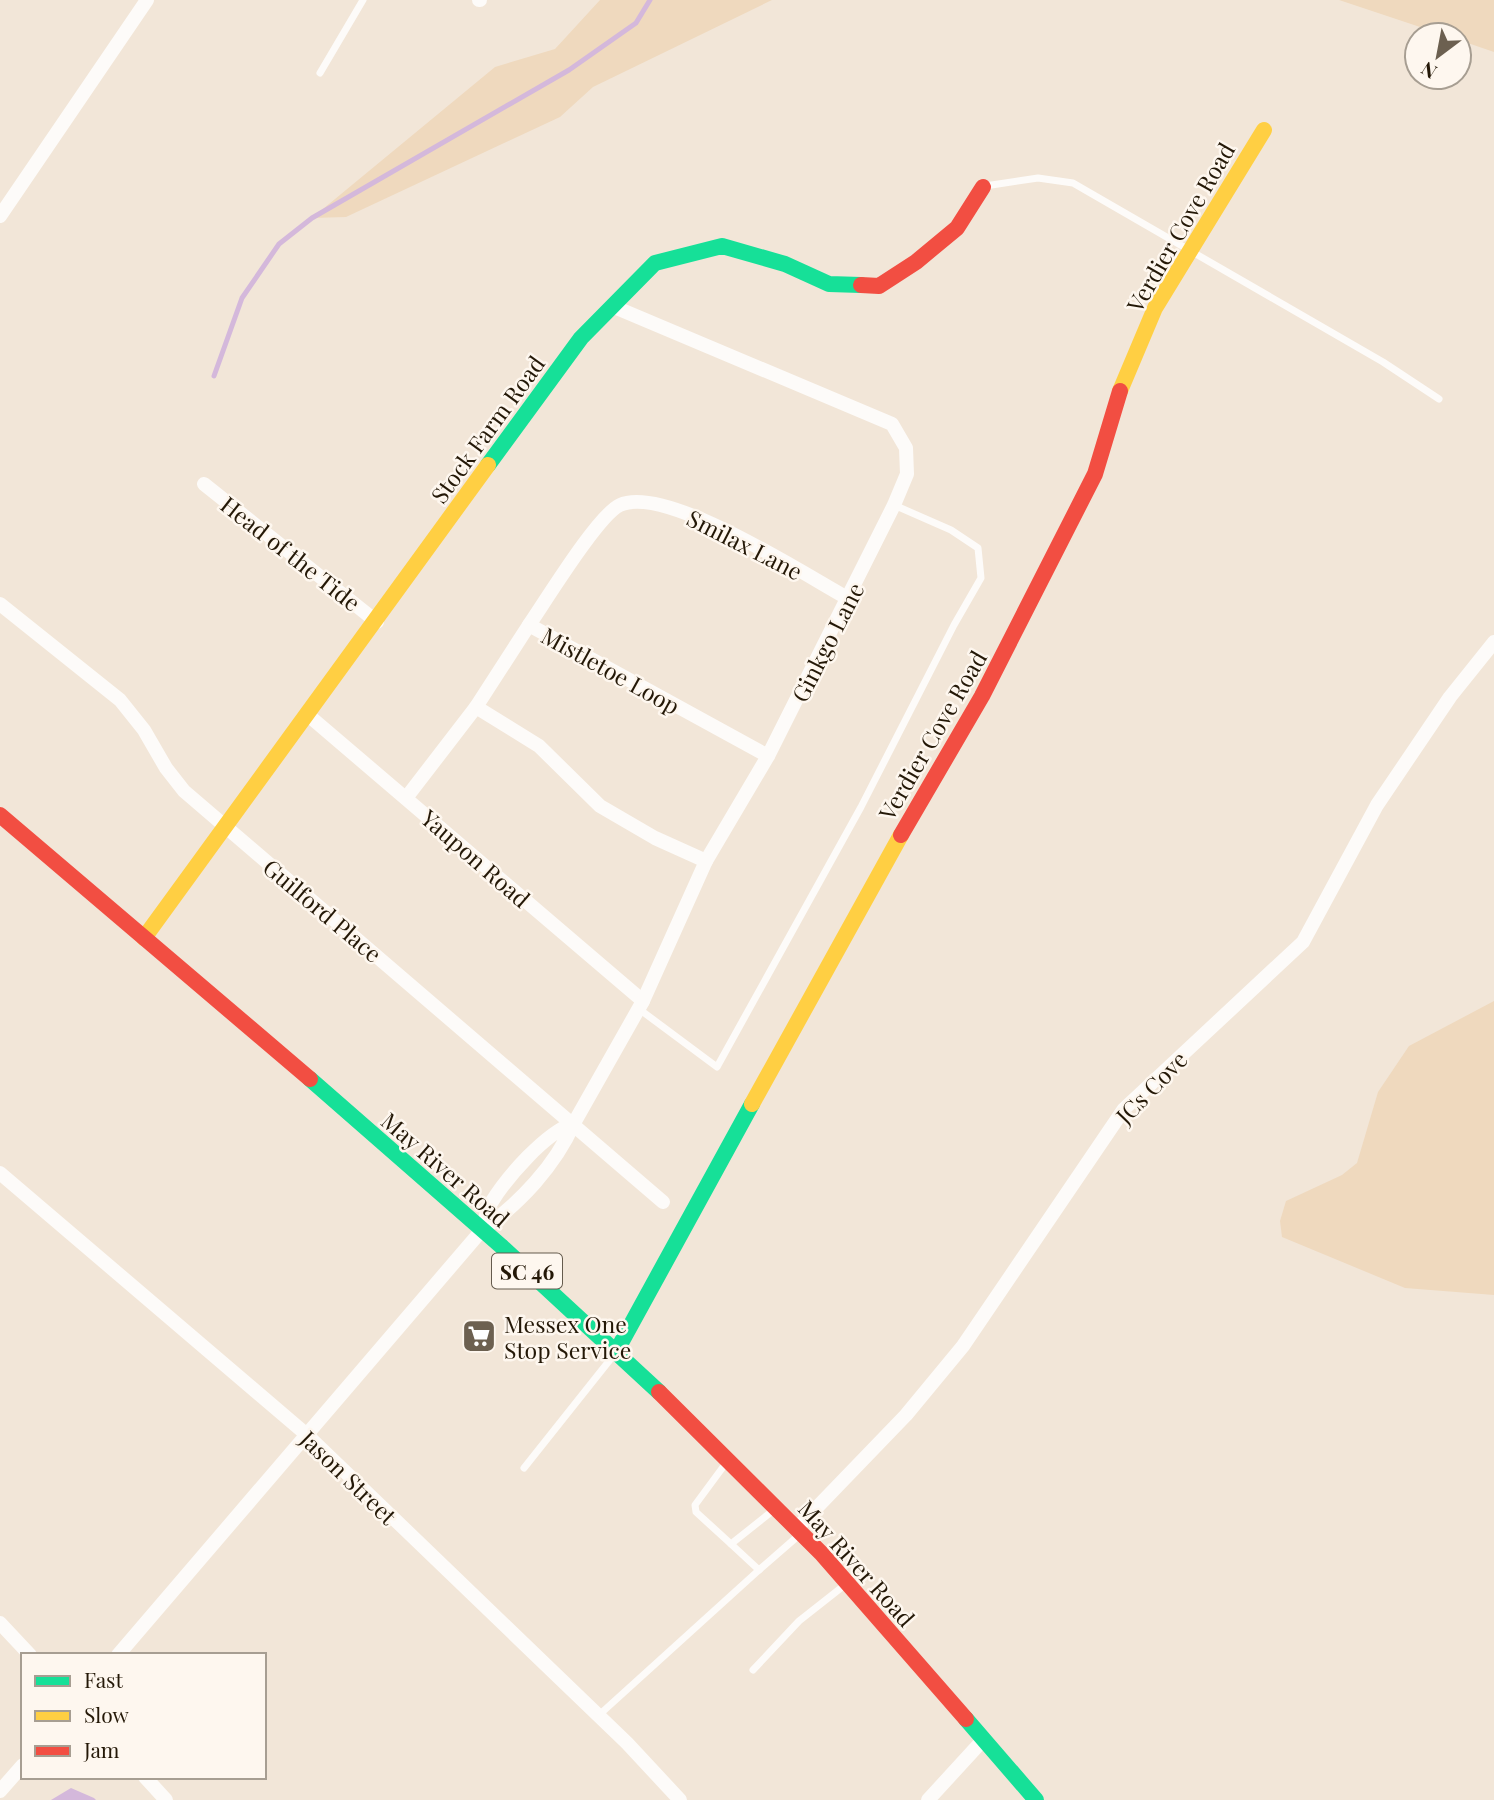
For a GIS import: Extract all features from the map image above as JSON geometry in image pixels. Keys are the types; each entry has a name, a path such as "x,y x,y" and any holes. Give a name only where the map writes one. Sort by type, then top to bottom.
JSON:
{"street":[{"path":"0,216 147,0"},
{"name":"Verdier Cove Road","path":"616,1352 866,895 982,696 1095,474 1125,376 1156,308 1264,130"},
{"name":"Stock Farm Road","path":"144,938 377,622 581,338 655,263 681,254 722,246 785,264 829,284 879,286 916,262 957,228 983,187"},
{"name":"Ginkgo Lane","path":"120,1653 482,1230 508,1212 566,1142 574,1123 641,1005 706,861 768,756 849,599 907,474 906,448 892,424 612,306"},
{"name":"Head of the Tide","path":"204,484 377,622"},
{"name":"Smilax Lane","path":"529,625 589,537 618,505 634,502 691,512 849,599"},
{"name":"Guilford Place","path":"0,604 120,700 144,730 166,768 184,791 663,1202"},
{"name":"Mistletoe Loop","path":"405,798 476,707 529,625 768,756"},
{"name":"JCs Cove","path":"799,1530 906,1415 963,1346 1124,1109 1303,942 1377,805 1450,697 1494,642"},
{"path":"476,707 539,746 600,806 655,838 706,861"},
{"name":"Yaupon Road","path":"308,715 641,1005"},
{"name":"May River Road","path":"0,815 482,1230 616,1352 799,1530 1036,1800"},
{"name":"Jason Street","path":"0,1173 307,1435 599,1716 680,1800"},
{"path":"0,1622 28,1653"},
{"path":"928,1800 983,1740"},
{"path":"0,1791 21,1767"},
{"path":"147,1779 166,1800"}],"lane":[{"path":"320,73 363,0"},
{"path":"983,187 1038,178 1073,183 1384,362 1439,399"},
{"path":"641,1005 717,1067 861,807 954,625 981,578 978,548 951,530 894,506"},
{"path":"524,1468 616,1352"},
{"path":"728,1460 695,1505 696,1512 759,1570"},
{"path":"731,1545 777,1507"},
{"path":"599,1716 799,1530"},
{"path":"753,1670 790,1629 847,1583"}],"shaded area":[{"path":"600,0 772,0 593,87 560,117 346,217 312,218 495,67 555,49"},
{"path":"1339,0 1494,0 1494,52 1473,45 1473,21 1403,21"},
{"path":"1494,1001 1494,1295 1405,1288 1282,1237 1280,1221 1286,1201 1342,1175 1357,1163 1378,1092 1409,1046"},
{"path":"71,1788 94,1798 96,1800 51,1800"}],"waterway":[{"path":"214,376 242,298 279,244 312,218 569,70 636,23 650,0"}],"traffic: fast":[{"path":"488,465 581,338 655,263 722,246 785,264 829,284 861,285"},
{"path":"310,1079 501,1246 659,1392"},
{"path":"616,1352 752,1104"},
{"path":"966,1719 1036,1800"}],"traffic: slow":[{"path":"1120,391 1155,308 1264,130"},
{"path":"144,938 488,465"},
{"path":"752,1104 901,835"}],"traffic: jam":[{"path":"861,285 879,286 916,262 957,228 983,187"},
{"path":"901,835 982,696 1095,474 1120,391"},
{"path":"0,815 310,1079"},
{"path":"659,1392 821,1553 966,1719"}],"place":[{"name":"Messex One Stop Service","path":"479,1336"}]}
